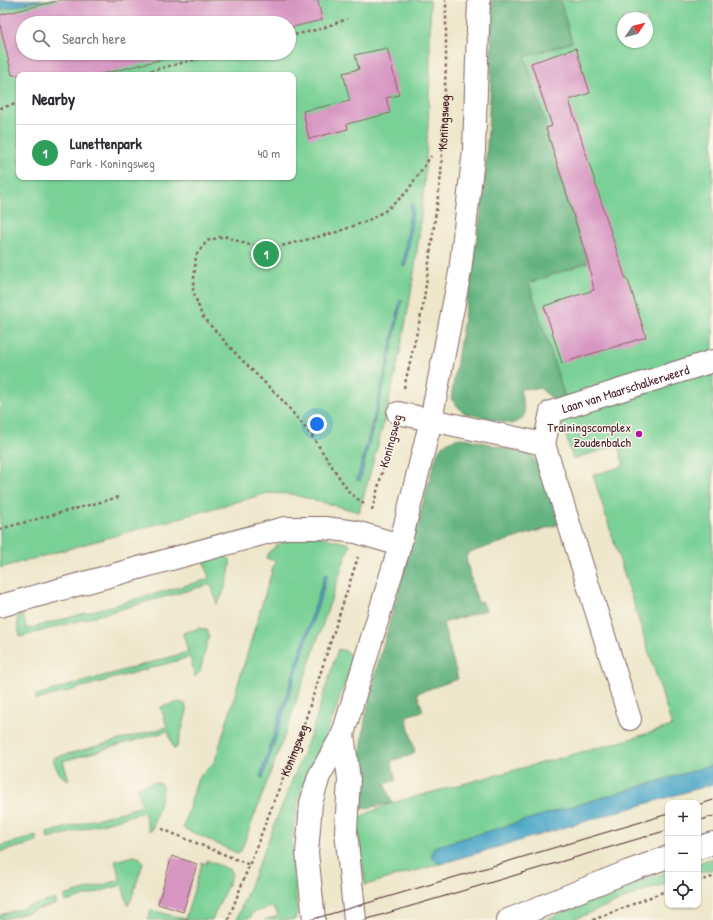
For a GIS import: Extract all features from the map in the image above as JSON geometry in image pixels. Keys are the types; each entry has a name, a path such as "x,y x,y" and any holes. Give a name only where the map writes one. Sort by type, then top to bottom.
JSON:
{"street":[{"path":"314,920 307,853 311,803 319,776 343,734 400,545 430,420 460,264 474,150 479,0"},
{"name":"Laan van Maarschalkerweerd","path":"544,444 551,412 713,361"},
{"path":"398,413 544,444 630,719"},
{"path":"0,606 284,528 324,528 356,532 400,545"},
{"path":"343,734 349,779 346,831 356,920"},
{"path":"701,847 713,843"},
{"path":"508,920 665,858"}],"path":[{"name":"Koningsweg","path":"228,920 304,724 340,618 365,535 398,413 423,306 441,176 446,62 446,0"},
{"path":"296,34 320,29 347,19"},
{"path":"145,72 194,60"},
{"path":"0,108 16,104"},
{"path":"364,504 349,492 312,436 283,401 238,356 202,316 193,290 196,255 207,241 224,236 246,244 269,249 337,232 367,221 385,211 406,193 431,156"},
{"path":"0,529 119,497"},
{"path":"162,829 250,865"},
{"path":"701,881 713,877"},
{"path":"593,920 665,891"}],"green space":[{"path":"0,0 430,0 429,108 425,179 417,250 412,286 396,371 375,456 359,512 291,494 268,493 0,568"},
{"path":"492,0 560,0 572,42 525,57 588,262 529,283 565,398 555,401 540,388 520,389 525,413 522,419 512,424 464,413 451,399 484,193 491,81"},
{"name":"Trainingscomplex Zoudenbalch","path":"560,0 713,0 713,765 435,847 431,857 440,864 365,885 357,818 392,803 623,741 672,726 593,475 624,466 618,445 573,459 555,401 565,398 529,283 588,262 525,57 572,42"},
{"path":"460,438 530,454 543,469 559,524 468,553 466,558 474,591 478,603 482,601 486,610 443,623 458,679 417,693 423,711 406,716 415,752 412,755 391,761 396,780 385,784 392,803 357,810 357,780 365,720 373,682 436,458 443,445 447,442"},
{"path":"314,535 350,544 287,729 241,851 237,853 183,828 198,778 215,761 275,561 266,558 274,547 286,541"},
{"path":"221,555 230,559 230,563 224,589 217,604 211,584 20,637 18,616 21,610 27,629 209,579 204,560"},
{"path":"200,628 207,630 209,635 200,672 195,677 190,657 36,700 36,695 188,652 183,633"},
{"path":"338,649 346,651 353,657 333,718 299,796 292,841 297,911 295,920 264,920 278,916 273,907 251,913 251,917 242,920 237,918 312,731"},
{"path":"179,702 185,704 187,711 177,747 174,750 168,731 63,761 69,780 58,772 53,758 167,727 161,707"},
{"path":"154,782 161,784 163,790 152,830 149,831 144,812 48,839 47,833 142,806 137,787"},
{"path":"36,836 37,842 0,852 0,846"},
{"path":"134,856 140,858 143,863 128,905 122,885 66,902 64,896 120,880 115,861"},
{"path":"713,858 713,869 701,872 701,862"},
{"path":"207,860 230,870 232,875 212,920 148,920 151,910 185,919 202,863 206,864"},
{"path":"665,873 665,884 643,891 573,920 545,920 631,883"},
{"path":"55,899 57,904 0,920 0,915"}],"water":[{"path":"0,0 42,0 0,10"},
{"path":"411,204 414,205 406,266 403,266"},
{"path":"400,300 402,300 390,358 360,481 357,480 383,382"},
{"path":"325,574 327,574 327,577 263,778 260,777"},
{"path":"713,765 713,784 440,864 431,857 434,847"}],"building":[{"path":"61,0 318,0 322,20 296,26 296,16 16,16 16,60 159,60 110,72 16,72 16,75 12,75 0,25 0,15"},
{"path":"387,48 399,95 386,98 390,113 347,124 348,129 309,139 303,111 350,101 343,73 359,69 355,55"},
{"path":"576,48 590,93 569,100 626,280 628,280 646,337 562,363 544,306 594,290 588,262 546,128 552,126 531,63"},
{"path":"172,856 197,864 183,912 158,904"}],"tram line":[{"path":"701,804 713,800"},
{"path":"310,920 665,815"},
{"path":"701,820 713,816"},
{"path":"364,920 665,831"}],"place":[{"name":"Lunettenpark","path":"266,254"},
{"name":"Trainingscomplex Zoudenbalch","path":"639,434"}]}
